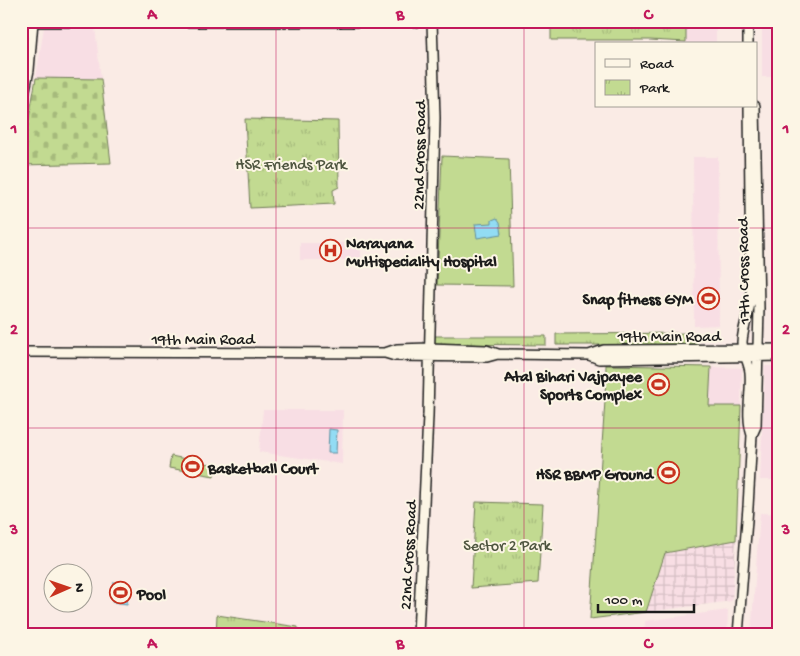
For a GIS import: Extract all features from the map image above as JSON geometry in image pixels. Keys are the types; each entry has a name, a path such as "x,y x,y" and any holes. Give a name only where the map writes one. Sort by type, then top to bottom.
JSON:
{"main road":[{"path":"748,21 748,42"},
{"path":"754,21 754,42"},
{"path":"21,109 29,70 33,22 432,22"},
{"name":"22nd Cross Road","path":"418,635 429,352 435,118 432,22"},
{"name":"17th Cross Road","path":"749,108 751,295 742,343 750,371 749,426 752,435"},
{"name":"17th Cross Road","path":"738,635 752,435 756,426 758,316 755,108"},
{"path":"748,316 758,316"},
{"name":"19th Main Road","path":"21,352 385,354 397,349 429,352 486,350 498,354 589,355 599,359 744,353 779,356"},
{"name":"19th Main Road","path":"757,353 779,349"}],"shaded area":[{"path":"686,21 716,21 716,42 686,42"},
{"path":"762,21 779,21 779,77 762,77"},
{"path":"44,27 95,27 101,79 36,78"},
{"path":"693,157 718,157 719,325 694,326"},
{"name":"Narayana Multispeciality Hospital","path":"300,243 361,243 361,260 300,260"},
{"path":"765,366 779,366 779,480 760,480"},
{"path":"711,367 742,368 741,406 709,406"},
{"path":"263,410 343,410 342,464 259,452"},
{"path":"760,513 779,514 779,564 772,635 751,635"},
{"path":"736,540 732,601 646,612 665,553"},
{"path":"728,610 727,635 644,635 645,621"}],"green space":[{"path":"551,21 686,21 686,42 551,40"},
{"path":"36,78 101,79 111,163 21,165"},
{"name":"HSR Friends Park","path":"245,119 338,121 339,187 333,190 334,204 250,208"},
{"path":"442,156 509,159 513,286 437,285"},
{"path":"697,333 697,345 556,345 556,334"},
{"path":"434,336 546,336 546,345 434,344"},
{"name":"HSR BBMP Ground","path":"606,365 711,367 709,406 741,406 736,540 665,553 646,612 590,619 605,401"},
{"name":"Basketball Court","path":"171,456 215,465 214,476 169,468"},
{"name":"Sector 2 Park","path":"476,502 543,504 538,583 471,588"},
{"path":"217,615 298,627 298,635 216,635"}],"water":[{"path":"497,218 500,222 502,234 477,238 475,224 492,223 492,220"},
{"path":"329,429 337,430 336,453 328,453"},
{"name":"Pool","path":"114,582 130,584 127,604 112,602"}],"place":[{"name":"Narayana Multispeciality Hospital","path":"330,251"},
{"name":"Snap fitness GYM","path":"709,298"},
{"name":"Atal Bihari Vajpayee Sports Complex","path":"658,384"},
{"name":"Basketball Court","path":"192,467"},
{"name":"HSR BBMP Ground","path":"669,473"},
{"name":"Pool","path":"121,593"}]}
